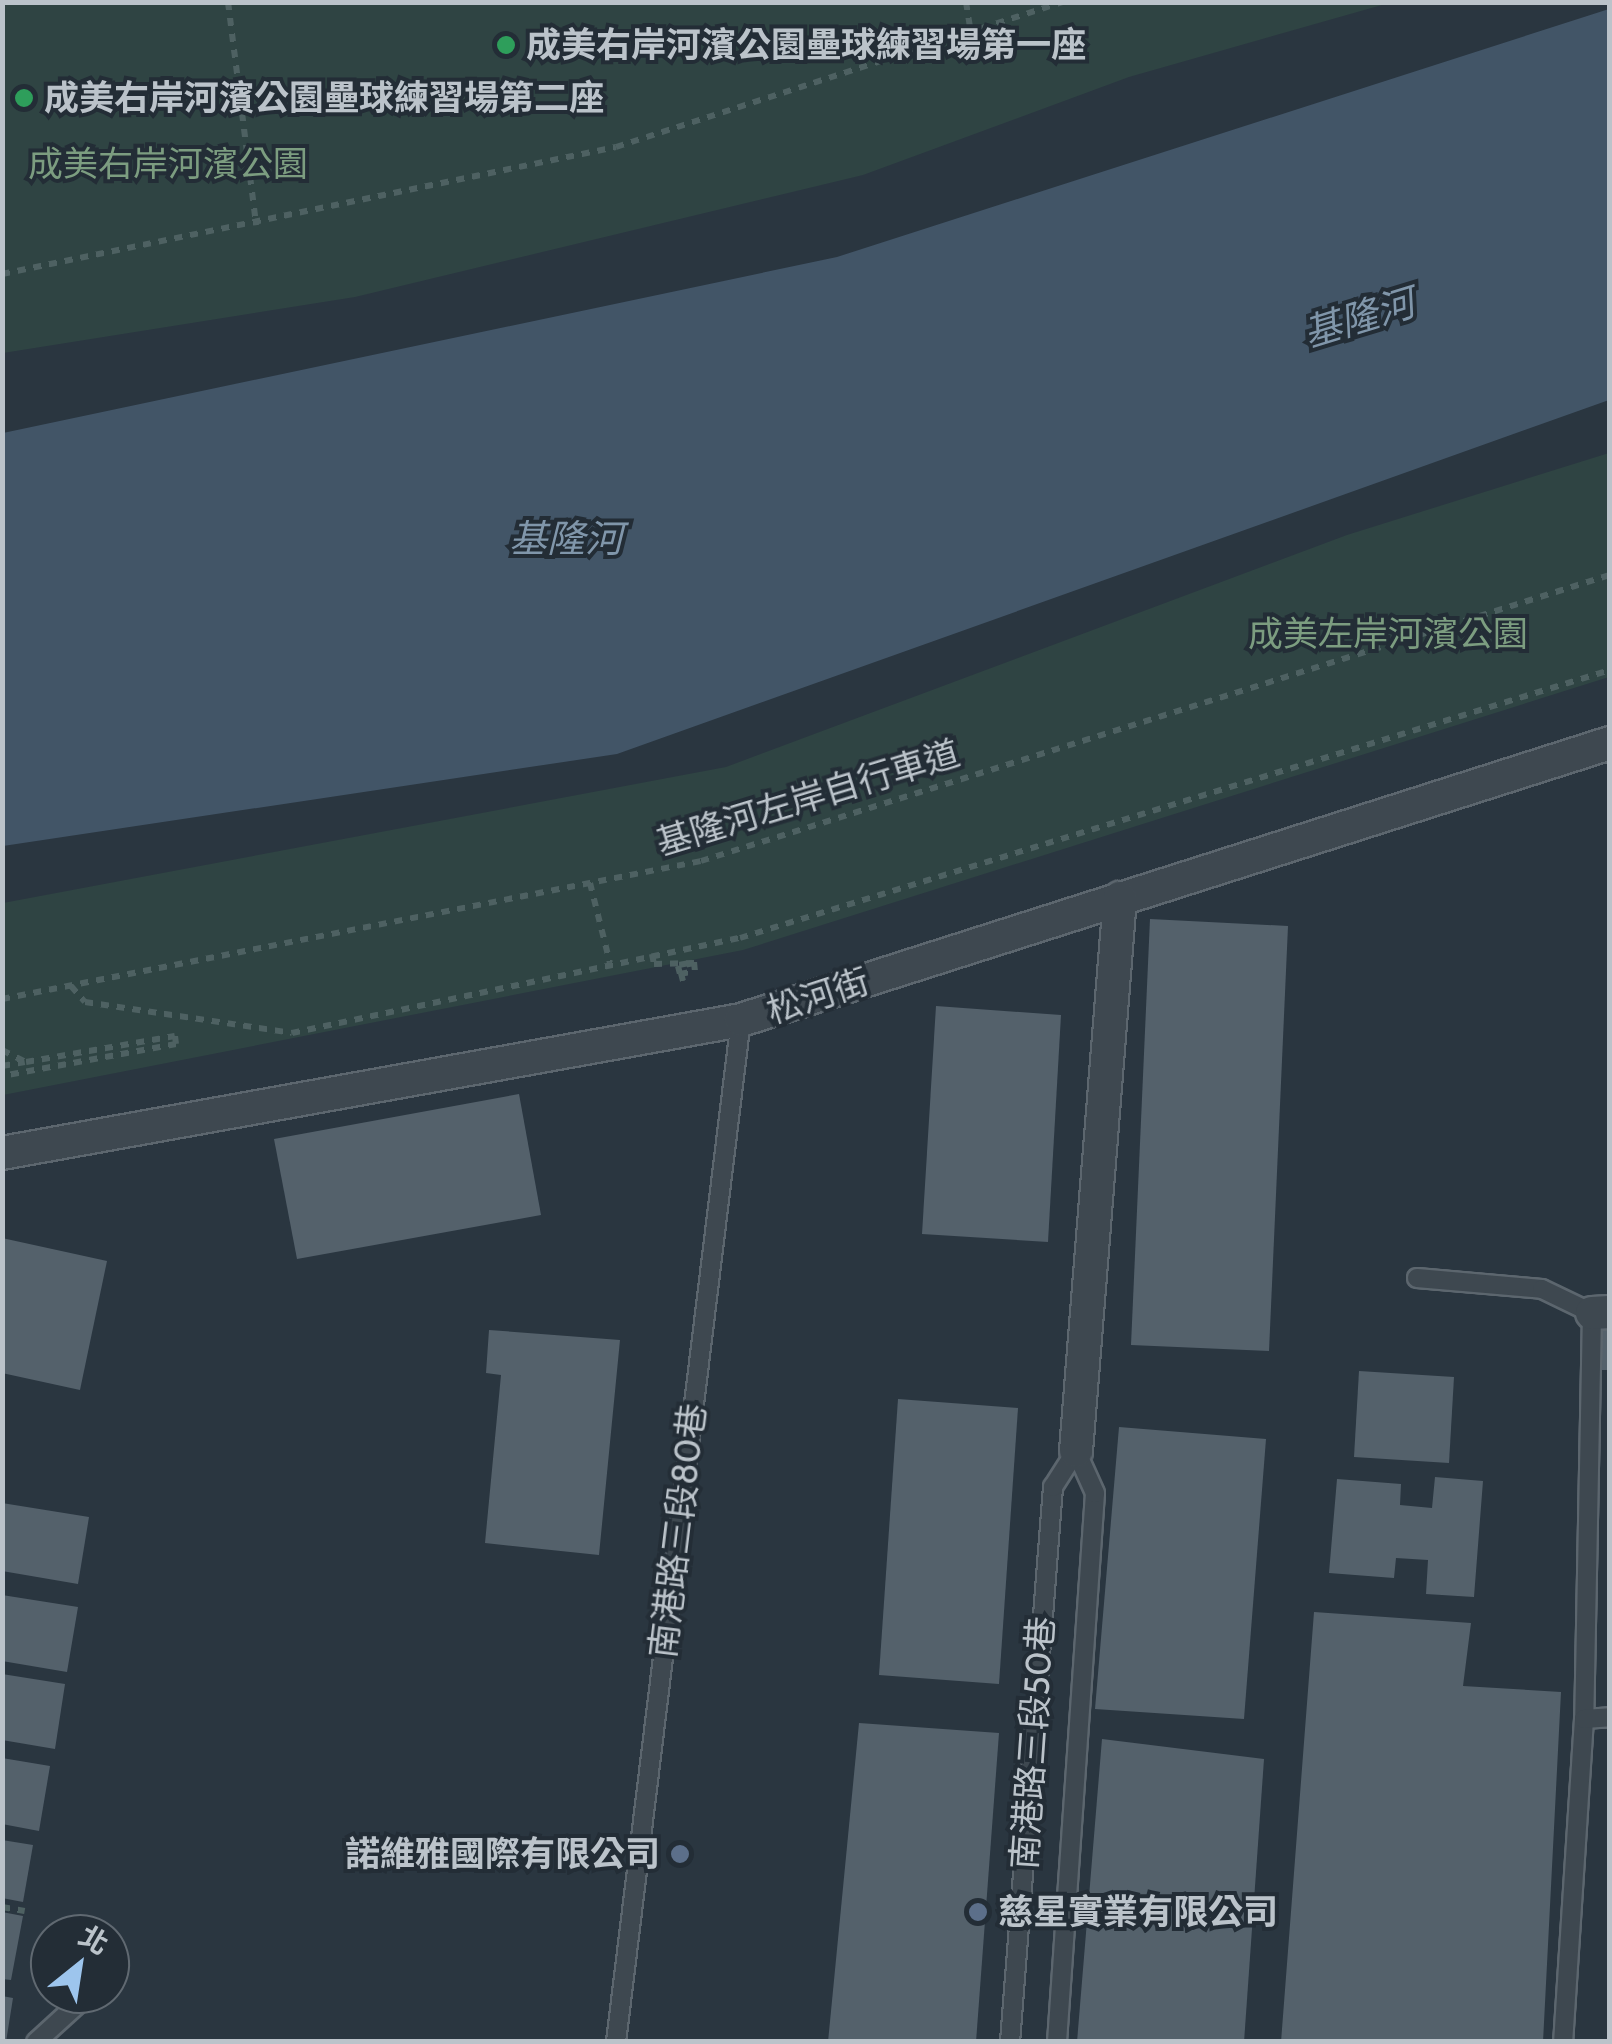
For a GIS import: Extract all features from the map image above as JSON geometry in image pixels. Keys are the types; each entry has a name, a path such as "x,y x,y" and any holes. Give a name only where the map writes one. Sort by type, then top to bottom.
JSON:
{"street":[{"name":"松河街","path":"2,1153 741,1020 1610,743"},
{"name":"南港路三段50巷","path":"1076,1450 1120,898"}],"lane":[{"name":"南港路三段80巷","path":"616,2042 741,1020"},
{"path":"1418,1278 1542,1289 1601,1313 1584,1719 1563,2042"},
{"name":"南港路三段50巷","path":"1010,2042 1054,1486 1076,1450"},
{"name":"南港路三段50巷","path":"1057,2042 1095,1493 1076,1450"},
{"path":"1584,1719 1610,1717"},
{"path":"36,2042 67,2014"}],"path":[{"path":"228,2 256,225"},
{"path":"966,2 971,32"},
{"path":"2,274 256,225 616,147 1062,2"},
{"name":"基隆河左岸自行車道","path":"2,999 701,861 1610,575"},
{"path":"71,986 85,1002 292,1033 740,938 1610,670"},
{"path":"590,883 610,964"},
{"path":"652,954 654,964 694,959 678,966 680,974 695,970 694,962 680,964 682,977"},
{"path":"2,1066 174,1036 176,1044 2,1076"},
{"path":"2,1050 26,1062"},
{"path":"2,1907 25,1911"}],"green space":[{"name":"成美右岸河濱公園","path":"3,2 1389,3 1129,77 863,175 355,297 3,353"},
{"name":"成美左岸河濱公園","path":"1609,453 1609,677 743,950 3,1095 3,903 726,767 1347,535"}],"water":[{"name":"基隆河","path":"1609,9 1609,400 617,754 3,846 3,433 837,257"}],"building":[{"path":"1150,919 1288,926 1269,1351 1131,1345"},
{"path":"936,1006 1061,1015 1048,1242 922,1234"},
{"path":"519,1094 541,1215 297,1259 274,1139"},
{"path":"2,1238 107,1261 80,1390 2,1373"},
{"path":"1594,1316 1610,1316 1610,1370 1595,1370"},
{"path":"489,1330 620,1340 599,1555 485,1543 501,1375 486,1373"},
{"path":"1359,1371 1454,1377 1449,1463 1354,1457"},
{"path":"898,1399 1018,1408 999,1684 879,1675"},
{"path":"1119,1427 1266,1439 1244,1719 1095,1709"},
{"path":"1435,1477 1483,1481 1474,1597 1426,1594 1428,1560 1396,1558 1394,1578 1329,1573 1337,1479 1401,1484 1400,1505 1432,1508"},
{"path":"2,1503 89,1517 78,1584 2,1571"},
{"path":"2,1595 78,1607 67,1672 2,1661"},
{"path":"1314,1612 1471,1623 1463,1686 1561,1692 1543,2042 1281,2042"},
{"path":"2,1674 65,1684 55,1749 2,1740"},
{"path":"859,1723 999,1733 976,2042 828,2042"},
{"path":"1102,1739 1264,1759 1244,2042 1077,2042"},
{"path":"2,1758 50,1766 39,1831 2,1824"},
{"path":"2,1840 33,1845 23,1902 2,1898"},
{"path":"2,1912 23,1916 11,1980 2,1979"},
{"path":"2,1996 13,1998 6,2042 2,2042"}],"place":[{"name":"成美右岸河濱公園壘球練習場第一座","path":"506,45"},
{"name":"成美右岸河濱公園壘球練習場第二座","path":"24,98"},
{"name":"諾維雅國際有限公司","path":"680,1854"},
{"name":"慈星實業有限公司","path":"978,1912"}]}
